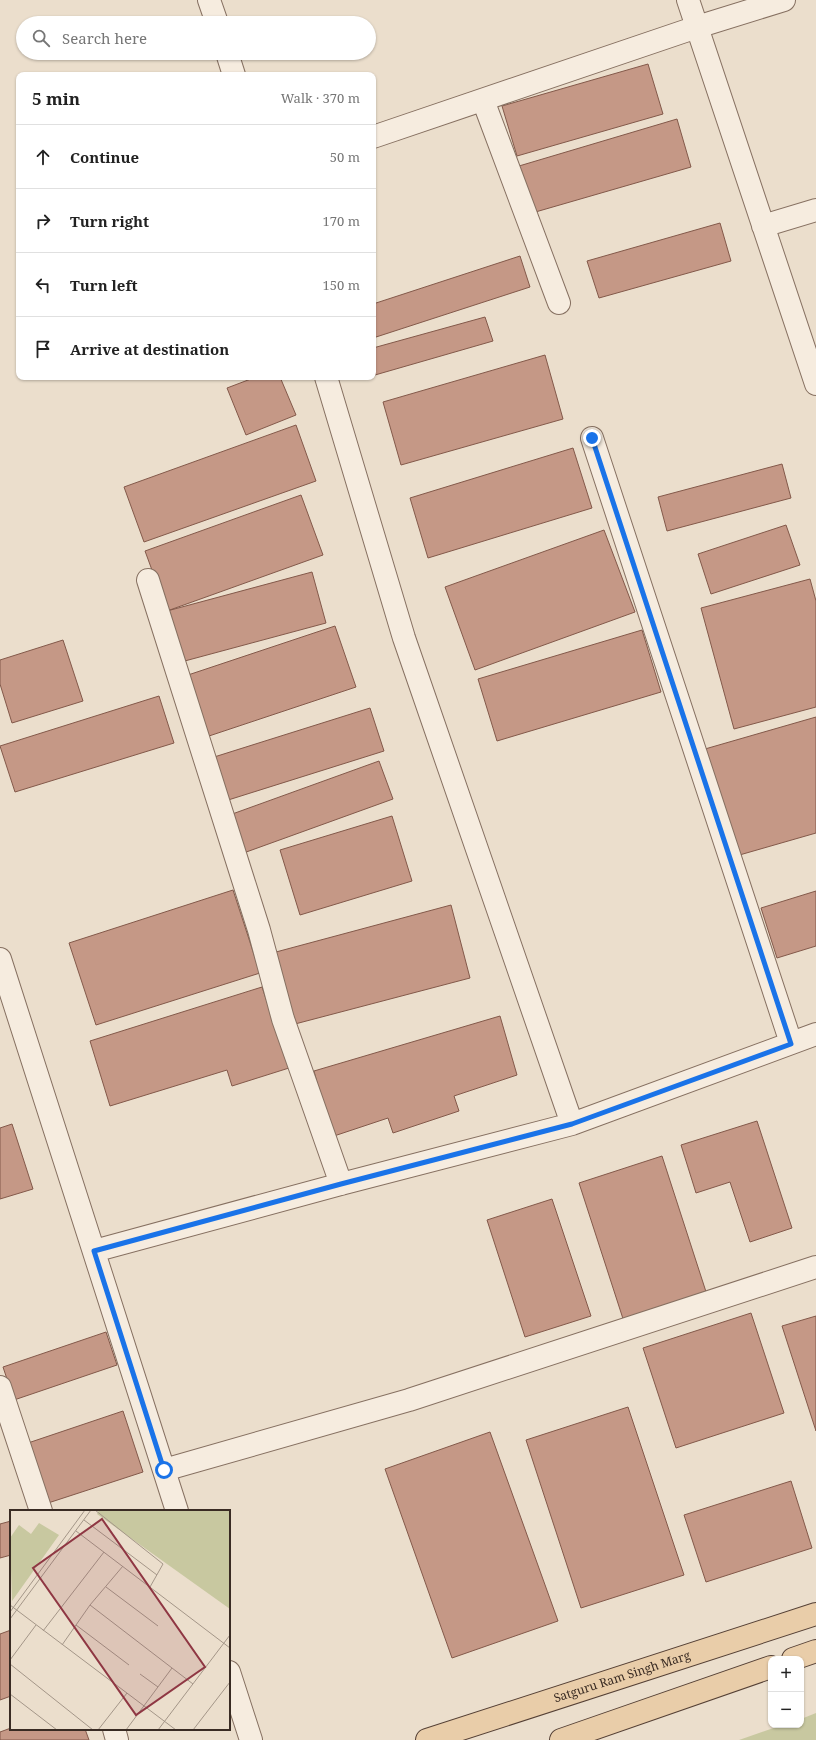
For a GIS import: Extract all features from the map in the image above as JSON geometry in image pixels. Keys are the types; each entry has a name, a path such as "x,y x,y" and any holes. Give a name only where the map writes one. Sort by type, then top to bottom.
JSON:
{"main road":[{"name":"Satguru Ram Singh Marg","path":"427,1740 816,1614"},
{"path":"802,1656 816,1651"},
{"path":"560,1740 768,1668"}],"street":[{"path":"209,0 215,16"},
{"path":"688,0 816,384"},
{"path":"376,136 697,27 784,0"},
{"path":"229,60 233,72"},
{"path":"483,100 560,303"},
{"path":"763,226 816,210"},
{"path":"327,380 404,638 572,1124"},
{"path":"592,438 791,1044"},
{"path":"148,580 259,930 283,1019 341,1184"},
{"path":"0,959 177,1510"},
{"path":"94,1251 341,1184 572,1124 816,1034"},
{"path":"164,1470 409,1400 816,1267"},
{"path":"0,1387 41,1510"},
{"path":"230,1675 251,1740"},
{"path":"114,1730 117,1740"}],"green space":[{"path":"816,1713 816,1740 739,1740 773,1728 804,1728 804,1718"}],"building":[{"path":"648,64 663,114 517,156 502,106"},
{"path":"677,119 691,167 532,213 519,166"},
{"path":"720,223 731,261 599,298 587,261"},
{"path":"520,256 530,287 376,337 376,303"},
{"path":"485,317 493,341 376,375 376,347"},
{"path":"545,355 563,419 401,465 383,402"},
{"path":"248,380 281,380 296,415 246,435 227,388"},
{"path":"296,425 316,481 144,542 124,487"},
{"path":"573,448 592,508 428,558 410,498"},
{"path":"782,464 791,498 667,531 658,497"},
{"path":"301,495 323,555 167,611 145,551"},
{"path":"786,525 800,565 711,594 698,554"},
{"path":"604,530 635,612 475,670 445,587"},
{"path":"312,572 326,623 181,662 167,611"},
{"path":"810,579 816,601 816,707 734,729 701,608"},
{"path":"335,626 356,687 203,738 182,677"},
{"path":"642,630 661,692 497,741 478,679"},
{"path":"63,640 83,701 12,723 0,684 0,660"},
{"path":"159,696 174,743 15,792 0,746"},
{"path":"370,708 384,751 225,801 211,758"},
{"path":"816,717 816,833 736,856 705,749"},
{"path":"379,761 393,799 238,855 224,817"},
{"path":"392,816 412,881 300,915 280,850"},
{"path":"233,890 260,973 96,1025 69,943"},
{"path":"816,891 816,946 777,958 761,908"},
{"path":"451,905 470,978 295,1024 276,952"},
{"path":"262,987 289,1068 232,1086 227,1070 110,1106 90,1041"},
{"path":"500,1016 517,1075 454,1096 459,1111 393,1133 388,1118 331,1137 314,1071"},
{"path":"757,1121 792,1228 750,1242 730,1182 696,1193 681,1145"},
{"path":"12,1124 33,1189 0,1199 0,1128"},
{"path":"662,1156 709,1301 626,1328 579,1183"},
{"path":"552,1199 591,1316 525,1337 487,1220"},
{"path":"751,1313 784,1413 676,1448 643,1348"},
{"path":"816,1316 816,1431 782,1326"},
{"path":"106,1332 117,1365 14,1400 3,1367"},
{"path":"628,1407 684,1575 581,1608 526,1440"},
{"path":"123,1411 143,1472 45,1504 25,1444"},
{"path":"490,1432 558,1621 452,1658 385,1469"},
{"path":"791,1481 812,1548 706,1582 684,1515"},
{"path":"10,1521 10,1555 0,1558 0,1524"},
{"path":"10,1630 10,1696 0,1700 0,1634"},
{"path":"10,1728 10,1730 85,1730 89,1740 0,1740 0,1732"}],"route":[{"path":"164,1470 94,1251 341,1184 572,1124 791,1044 592,438"}]}
